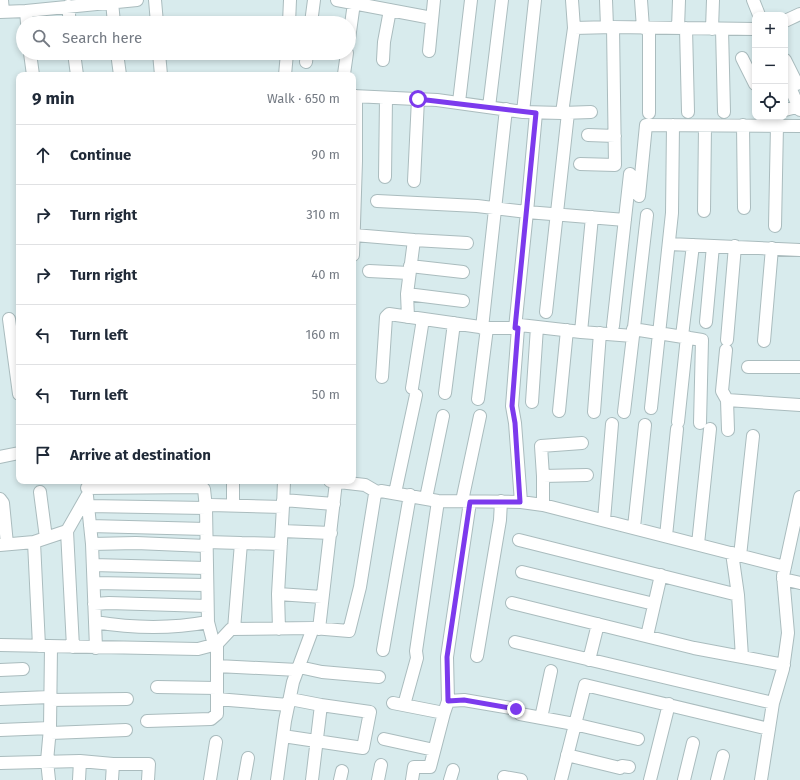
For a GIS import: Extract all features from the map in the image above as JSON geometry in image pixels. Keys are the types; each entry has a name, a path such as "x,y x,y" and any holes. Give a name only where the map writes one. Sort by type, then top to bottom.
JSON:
{"street":[{"path":"27,16 41,4 68,6 83,2 136,0"},
{"path":"155,0 156,16"},
{"path":"289,16 290,0"},
{"path":"312,16 314,0"},
{"path":"337,0 432,18"},
{"path":"429,51 434,0"},
{"path":"459,102 471,0"},
{"path":"489,107 502,0"},
{"path":"523,112 535,0"},
{"path":"546,312 558,214 565,113 574,28 572,0"},
{"path":"580,164 615,165 610,27 606,0"},
{"path":"641,0 646,28 649,113"},
{"path":"679,0 688,112"},
{"path":"713,0 724,112"},
{"path":"753,0 758,12"},
{"path":"761,0 766,12"},
{"path":"115,16 116,1"},
{"path":"352,16 354,3"},
{"path":"68,6 69,16"},
{"path":"2,8 23,16"},
{"path":"383,60 390,10"},
{"path":"788,19 800,14"},
{"path":"574,28 610,27 752,29"},
{"path":"742,58 752,78"},
{"path":"31,60 32,72"},
{"path":"75,60 77,72"},
{"path":"118,60 120,72"},
{"path":"160,60 161,72"},
{"path":"285,72 286,60"},
{"path":"344,72 346,60"},
{"path":"788,66 800,90"},
{"path":"788,83 799,107 788,109"},
{"path":"356,96 459,102 506,110 536,113 591,112"},
{"path":"385,177 386,98"},
{"path":"414,181 418,99"},
{"path":"478,399 494,208 506,110"},
{"path":"520,502 515,423 512,406 516,328 536,113"},
{"path":"639,196 645,125 800,126"},
{"path":"650,408 672,213 673,125"},
{"path":"743,125 744,208"},
{"path":"775,226 777,125"},
{"path":"704,211 705,126"},
{"path":"588,135 615,136"},
{"path":"613,326 630,174"},
{"path":"377,200 494,208 625,220"},
{"path":"624,412 647,216"},
{"path":"581,332 592,217"},
{"path":"356,235 467,243"},
{"path":"408,317 407,294 414,240"},
{"path":"669,244 800,250"},
{"path":"666,536 693,245"},
{"path":"706,322 713,246"},
{"path":"728,430 727,400 722,391 735,246"},
{"path":"764,341 772,248"},
{"path":"369,271 409,270 463,272"},
{"path":"407,294 463,302"},
{"path":"382,376 386,316 389,314 484,328 516,328 520,325 581,332 658,333 702,340 700,423"},
{"path":"9,318 16,371"},
{"path":"395,493 414,392 423,319"},
{"path":"445,393 454,323"},
{"path":"532,402 537,327"},
{"path":"559,412 567,330"},
{"path":"594,412 600,333"},
{"path":"748,367 800,367"},
{"path":"727,400 800,404"},
{"path":"426,498 443,416"},
{"path":"412,780 414,767 430,767 448,701 447,657 466,501 480,416"},
{"path":"604,520 612,424"},
{"path":"634,527 645,425"},
{"path":"698,544 710,429"},
{"path":"742,657 736,555 753,436"},
{"path":"543,505 541,446 582,442"},
{"path":"0,457 16,454"},
{"path":"543,476 587,475"},
{"path":"233,484 233,505"},
{"path":"279,628 278,594 284,484"},
{"path":"277,780 289,702 298,668 316,629 331,533 334,504 333,484"},
{"path":"349,484 365,486 377,492 410,495 438,501 501,501 543,505 634,527 736,555 784,573 800,583"},
{"path":"87,493 201,487 204,489 208,506 206,528 207,606 208,622 215,645 217,666 217,714 211,719 147,721"},
{"path":"40,492 40,540 45,646 50,698 50,731 47,761 50,780"},
{"path":"0,645 198,650 215,645 231,629 279,628 349,631 352,628 377,492"},
{"path":"87,493 208,506 283,503 334,504"},
{"path":"87,493 92,544 96,648"},
{"path":"73,648 67,531 87,493"},
{"path":"383,650 410,495"},
{"path":"0,496 4,545 40,540 67,531"},
{"path":"762,780 773,703 784,665 788,633 784,573 800,497"},
{"path":"438,501 416,651 417,658 399,704 444,713"},
{"path":"477,656 500,520 501,501"},
{"path":"90,526 206,528"},
{"path":"92,544 241,543 331,533"},
{"path":"519,540 738,595"},
{"path":"234,629 241,543"},
{"path":"93,565 206,568"},
{"path":"522,572 654,604"},
{"path":"647,636 661,575"},
{"path":"94,583 206,585"},
{"path":"278,594 322,597"},
{"path":"94,604 109,603 207,606"},
{"path":"512,603 694,648 784,665"},
{"path":"95,622 151,626 186,626 208,622"},
{"path":"589,660 598,624"},
{"path":"515,642 773,703"},
{"path":"217,666 298,668 322,672 379,677"},
{"path":"0,670 23,669"},
{"path":"541,718 551,671"},
{"path":"562,780 574,724 585,685 769,729"},
{"path":"157,687 321,705 370,712 363,748 283,736"},
{"path":"0,699 127,699"},
{"path":"448,701 464,700 516,709 520,714 574,724 638,739"},
{"path":"650,780 669,704"},
{"path":"312,780 321,705"},
{"path":"0,730 126,730"},
{"path":"384,739 434,750"},
{"path":"210,780 216,742"},
{"path":"684,780 693,743"},
{"path":"567,755 620,768 622,766 629,767"},
{"path":"717,780 724,756"},
{"path":"244,780 248,758"},
{"path":"79,780 80,761"},
{"path":"0,763 80,761 113,764 149,764 148,780"},
{"path":"112,780 113,764"},
{"path":"378,780 381,765"},
{"path":"504,777 521,780"}],"route":[{"path":"418,99 459,102 536,113 515,328 518,328 512,406 515,423 520,502 470,502 447,657 448,701 464,700 516,709"}]}
